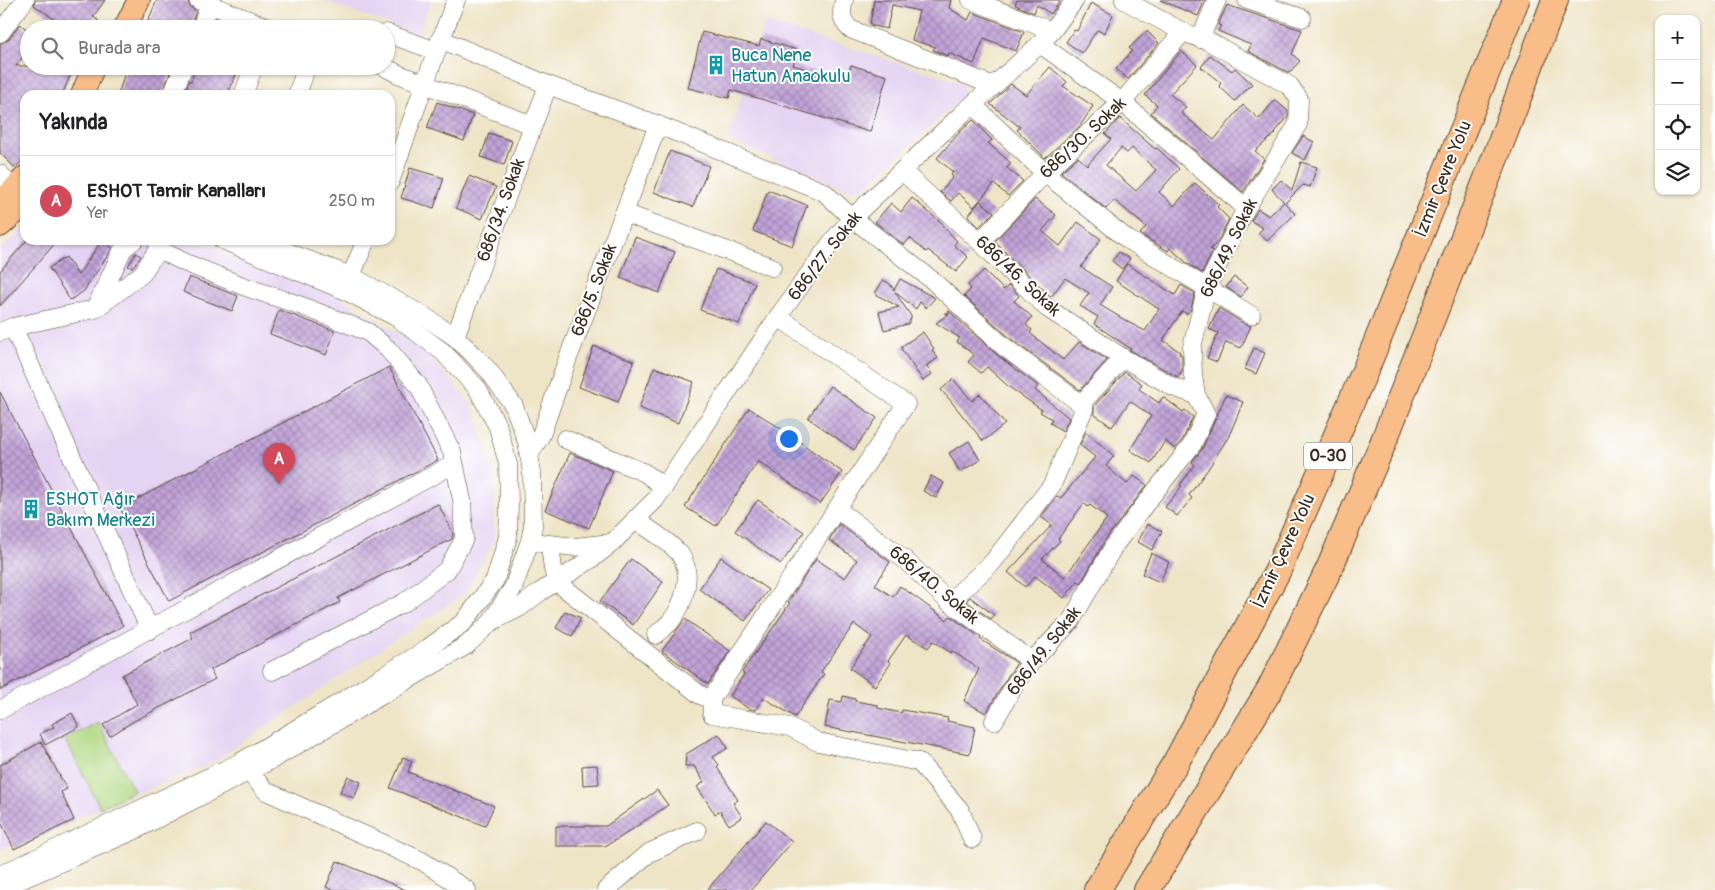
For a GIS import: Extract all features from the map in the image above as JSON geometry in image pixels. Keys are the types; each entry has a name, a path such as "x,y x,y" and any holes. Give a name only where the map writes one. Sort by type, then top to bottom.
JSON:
{"highway":[{"name":"İzmir Çevre Yolu","path":"1097,890 1176,762 1277,572 1367,366 1516,0"},
{"name":"O-30","path":"1147,890 1270,689 1328,569 1383,443 1555,0"}],"main road":[{"path":"113,20 121,0"},
{"path":"129,20 139,0"},
{"path":"84,90 90,75"},
{"path":"96,90 101,75"},
{"path":"0,226 13,190"}],"street":[{"path":"0,33 24,0"},
{"path":"395,168 426,84 438,45 456,0"},
{"path":"844,0 843,22 850,29 994,86"},
{"path":"971,0 1052,31"},
{"name":"686/27. Sokak","path":"491,622 519,608 612,543 655,500 778,317 831,243 852,218 902,170 1040,44 1052,31 1074,0"},
{"name":"686/49. Sokak","path":"994,721 1017,680 1032,661 1071,621 1114,546 1192,445 1206,414 1196,395 1192,347 1206,287 1246,208 1298,124 1299,100 1290,86 1208,41 1183,32 1124,0"},
{"path":"1200,39 1217,0"},
{"path":"1247,0 1302,18"},
{"path":"201,20 204,2 249,20"},
{"name":"686/30. Sokak","path":"980,242 1044,173 1122,102 1153,69 1183,32"},
{"path":"395,36 438,45 658,125 824,192 852,218 932,280 1003,346 1081,404 1084,409 1052,484 992,563 949,602"},
{"path":"1040,44 1122,102 1246,208"},
{"path":"395,72 532,125"},
{"path":"174,90 180,75"},
{"path":"245,90 251,75"},
{"path":"299,90 304,75"},
{"name":"686/34. Sokak","path":"455,336 548,85"},
{"path":"973,105 1044,173 1127,239 1251,315"},
{"name":"686/5. Sokak","path":"529,455 541,435 568,358 658,125"},
{"name":"686/46. Sokak","path":"902,170 980,242 1047,308 1123,358 1173,387 1196,395"},
{"path":"624,213 772,267"},
{"path":"95,309 123,250 128,245"},
{"path":"150,630 6,330 95,309 142,274 159,245 194,267 368,332 388,349 418,385 452,452 462,500 464,539 447,570 405,602 272,671"},
{"path":"0,875 239,763 424,651 464,622 495,580 508,537 508,464 498,427 477,388 443,352 396,317 346,292 234,245"},
{"path":"0,889 133,831 273,759 468,645 491,622 513,588 530,541 533,517 532,473 528,442 514,406 490,371 455,336 402,303 351,276 268,245"},
{"path":"351,276 364,245"},
{"path":"778,317 906,404 711,699 712,714 790,727 818,742 919,762 960,810 972,839"},
{"path":"1081,404 1123,358"},
{"path":"565,438 645,473 664,486"},
{"path":"0,710 454,464"},
{"name":"686/40. Sokak","path":"836,509 904,559 949,602 1032,661"},
{"path":"636,520 678,552 686,564 686,589 680,604 671,621 656,635"},
{"path":"508,537 576,546 612,543"},
{"path":"550,544 553,569 557,582 700,694 711,699"},
{"path":"495,580 527,593 540,592"},
{"path":"248,771 266,791 422,861 468,890"},
{"path":"606,890 649,853 697,831"}],"shaded area":[{"path":"321,0 431,0 418,35 395,27 395,20 376,20"},
{"path":"764,22 964,83 963,97 862,189 844,189 728,140"},
{"path":"20,232 20,245 210,245 338,296 424,350 472,405 494,475 494,540 465,593 211,763 0,849 0,250"}],"green space":[{"path":"98,722 134,791 100,808 65,739"}],"building":[{"path":"35,0 105,0 93,17 98,20 54,20 34,5"},
{"path":"157,0 188,1 190,7 196,11 193,20 148,20"},
{"path":"874,0 951,0 949,8 968,20 972,12 1024,32 1016,51 984,38 974,64 949,53 948,56 933,50 935,47 912,40 919,11 892,5 887,29 870,25"},
{"path":"1017,0 1061,0 1051,14 1037,5 1034,13 1015,5"},
{"path":"1160,0 1205,0 1198,16"},
{"path":"1091,3 1113,15 1104,33 1097,30 1082,53 1066,42 1074,30 1077,31"},
{"path":"1227,5 1302,30 1292,54 1300,61 1289,73 1248,51 1251,45 1218,31 1221,26 1218,25"},
{"path":"20,24 20,61 16,66 20,66 20,75 70,75 64,90 20,90 20,163 15,168 0,153 0,43 8,40"},
{"path":"1147,31 1159,43 1128,79 1116,69 1132,51 1129,48"},
{"path":"702,32 759,46 761,39 797,50 793,65 846,81 851,65 887,76 870,132 731,90 729,98 688,88"},
{"path":"1181,51 1197,65 1170,94 1186,107 1181,113 1214,140 1243,105 1259,119 1275,100 1288,111 1288,117 1276,133 1255,151 1264,159 1243,192 1151,113 1157,105 1145,95"},
{"path":"1210,55 1232,71 1235,68 1252,84 1235,101 1219,86 1221,83 1201,67"},
{"path":"1050,67 1067,82 1063,86 1093,106 1080,126 1045,158 1017,130 1020,127 990,104 1011,84 1026,95"},
{"path":"124,75 169,75 164,90 120,90"},
{"path":"193,75 236,75 229,90 186,90 189,81 191,81"},
{"path":"437,102 473,115 464,141 427,128"},
{"path":"1120,118 1155,149 1157,148 1179,169 1159,192 1174,206 1195,183 1219,205 1217,207 1229,219 1217,243 1210,249 1213,251 1202,273 1170,248 1168,251 1140,234 1146,227 1114,200 1106,209 1061,172 1078,157 1087,165 1111,139 1105,134","holes":["1121,148 1127,153 1132,148 1156,170 1136,191 1106,165"]},
{"path":"973,120 992,140 988,143 1011,163 1007,168 1023,181 1008,196 994,184 974,207 958,193 951,201 940,192 953,177 951,175 953,172 937,158"},
{"path":"489,133 512,141 504,165 481,157"},
{"path":"1303,136 1314,142 1305,160 1292,153"},
{"path":"670,151 709,166 693,207 654,192"},
{"path":"1301,162 1317,167 1310,187 1303,185 1285,203 1295,214 1267,241 1258,233 1263,228 1251,221 1258,209 1269,216 1284,202 1272,189 1281,180 1292,190"},
{"path":"410,168 444,178 434,208 401,198"},
{"path":"469,176 496,187 482,219 456,208"},
{"path":"768,190 807,205 792,246 753,231"},
{"path":"912,198 943,224 957,241 954,245 968,257 956,272 928,250 926,252 910,238 904,245 875,222 891,203 901,212"},
{"path":"1035,199 1056,215 1042,231 1060,246 1078,222 1101,239 1081,267 1112,287 1100,305 1128,322 1145,331 1159,309 1116,281 1127,264 1175,295 1181,285 1195,293 1191,309 1187,314 1182,311 1163,340 1182,355 1182,371 1178,377 1130,350 1094,324 1098,317 1080,306 1089,293 1065,278 1051,297 996,243 995,241"},
{"path":"980,201 994,212 979,227 968,216"},
{"path":"635,237 675,252 659,293 620,278"},
{"path":"23,245 54,245 0,306 0,271"},
{"path":"99,245 109,245 112,247 84,291 70,300 49,268 66,257 78,275"},
{"path":"1119,252 1130,259 1122,269 1112,261"},
{"path":"136,253 141,256 132,268 128,266"},
{"path":"716,269 755,283 739,324 700,310"},
{"path":"984,270 1004,290 1009,285 1019,296 1014,301 1032,317 1026,325 1032,330 1030,333 1063,360 1079,342 1107,360 1080,390 1010,338 964,296 971,289 968,285"},
{"path":"189,277 238,296 232,311 183,292"},
{"path":"1234,277 1248,287 1241,297 1226,287"},
{"path":"900,279 935,298 926,308 920,302 916,309 895,292 911,318 908,324 884,330 879,312 899,307 875,294 883,280 889,283 894,290"},
{"path":"1219,308 1251,326 1241,348 1226,342 1217,362 1207,358 1218,333 1209,329"},
{"path":"279,310 335,331 326,355 270,334"},
{"path":"949,311 996,354 1038,386 1035,390 1069,418 1063,431 1050,423 1052,419 1040,412 1042,410 1009,387 987,367 981,373 968,362 974,355 957,342 960,338 936,323 950,313 945,314"},
{"path":"923,332 938,358 926,366 932,374 923,381 902,350 902,346"},
{"path":"594,346 634,361 618,402 579,387"},
{"path":"1254,348 1265,353 1256,374 1245,369"},
{"path":"389,367 438,460 169,601 120,508"},
{"path":"654,367 694,382 678,423 639,408"},
{"path":"1125,372 1142,384 1139,389 1159,403 1163,397 1193,417 1183,439 1175,449 1165,441 1151,463 1130,450 1151,416 1130,401 1112,427 1094,414 1094,406"},
{"path":"953,379 972,401 980,394 1005,424 983,441 941,390"},
{"path":"830,386 877,418 854,450 808,418"},
{"name":"ESHOT Ağır Bakım Merkezi","path":"0,392 123,626 0,690"},
{"path":"1226,395 1243,402 1229,436 1189,495 1192,498 1177,516 1165,507 1182,486 1180,485 1195,465 1192,462 1202,449"},
{"path":"749,408 842,472 820,504 758,461 716,526 685,507"},
{"path":"1086,432 1114,456 1106,466 1127,484 1134,476 1147,485 1105,540 1081,583 1078,581 1064,598 1035,576 1025,587 1008,572 1052,525 1041,517 1057,496 1061,498 1095,457 1080,445","holes":["1084,503 1088,507 1090,505 1107,518 1065,577 1042,559 1060,541 1058,539"]},
{"path":"969,441 980,460 960,472 949,453"},
{"path":"570,453 613,471 589,528 545,510"},
{"path":"931,476 944,483 936,498 923,491"},
{"path":"758,500 804,532 781,564 735,531"},
{"path":"438,504 453,533 452,539 338,598 340,602 210,670 215,679 134,721 110,736 103,725 137,704 122,675 193,638 190,632"},
{"path":"839,524 890,562 875,585 893,597 900,586 947,620 950,616 980,639 1017,663 986,713 964,701 979,669 933,641 928,648 906,635 888,661 891,663 875,686 850,668 872,637 854,624 821,672 824,674 795,717 764,698 755,710 749,709 730,696 744,674 742,672 790,603 788,602 816,559 845,578 857,560 829,540"},
{"path":"1147,524 1162,531 1152,550 1138,542"},
{"path":"1151,553 1169,562 1160,582 1142,574"},
{"path":"721,557 768,590 745,621 699,589"},
{"path":"631,559 663,582 633,625 600,601"},
{"path":"970,597 994,615 991,619 966,601"},
{"path":"565,611 581,618 572,636 556,628"},
{"path":"685,619 730,651 708,684 662,651"},
{"path":"843,696 855,699 855,701 878,705 878,708 901,713 902,710 948,718 947,721 975,727 970,754 825,727 830,700 842,702"},
{"path":"72,713 79,727 45,745 40,734 54,727 52,724"},
{"path":"719,734 728,748 713,757 719,765 717,767 738,800 733,803 742,817 729,825 720,811 715,814 697,787 704,782 694,766 685,766 686,754"},
{"path":"41,742 67,789 61,792 74,820 14,849 0,820 0,765"},
{"path":"403,757 412,761 408,772 494,806 485,826 390,788"},
{"path":"597,765 599,784 583,785 582,766"},
{"path":"348,776 361,782 354,798 340,792"},
{"path":"657,790 668,805 605,846 556,846 556,826 606,826"},
{"path":"766,821 792,842 751,890 707,890"},
{"path":"337,861 406,890 333,890 326,887"}],"place":[{"name":"Buca Nene Hatun Anaokulu","path":"716,65"},
{"name":"ESHOT Tamir Kanalları","path":"279,484"},
{"name":"ESHOT Ağır Bakım Merkezi","path":"31,509"}]}
